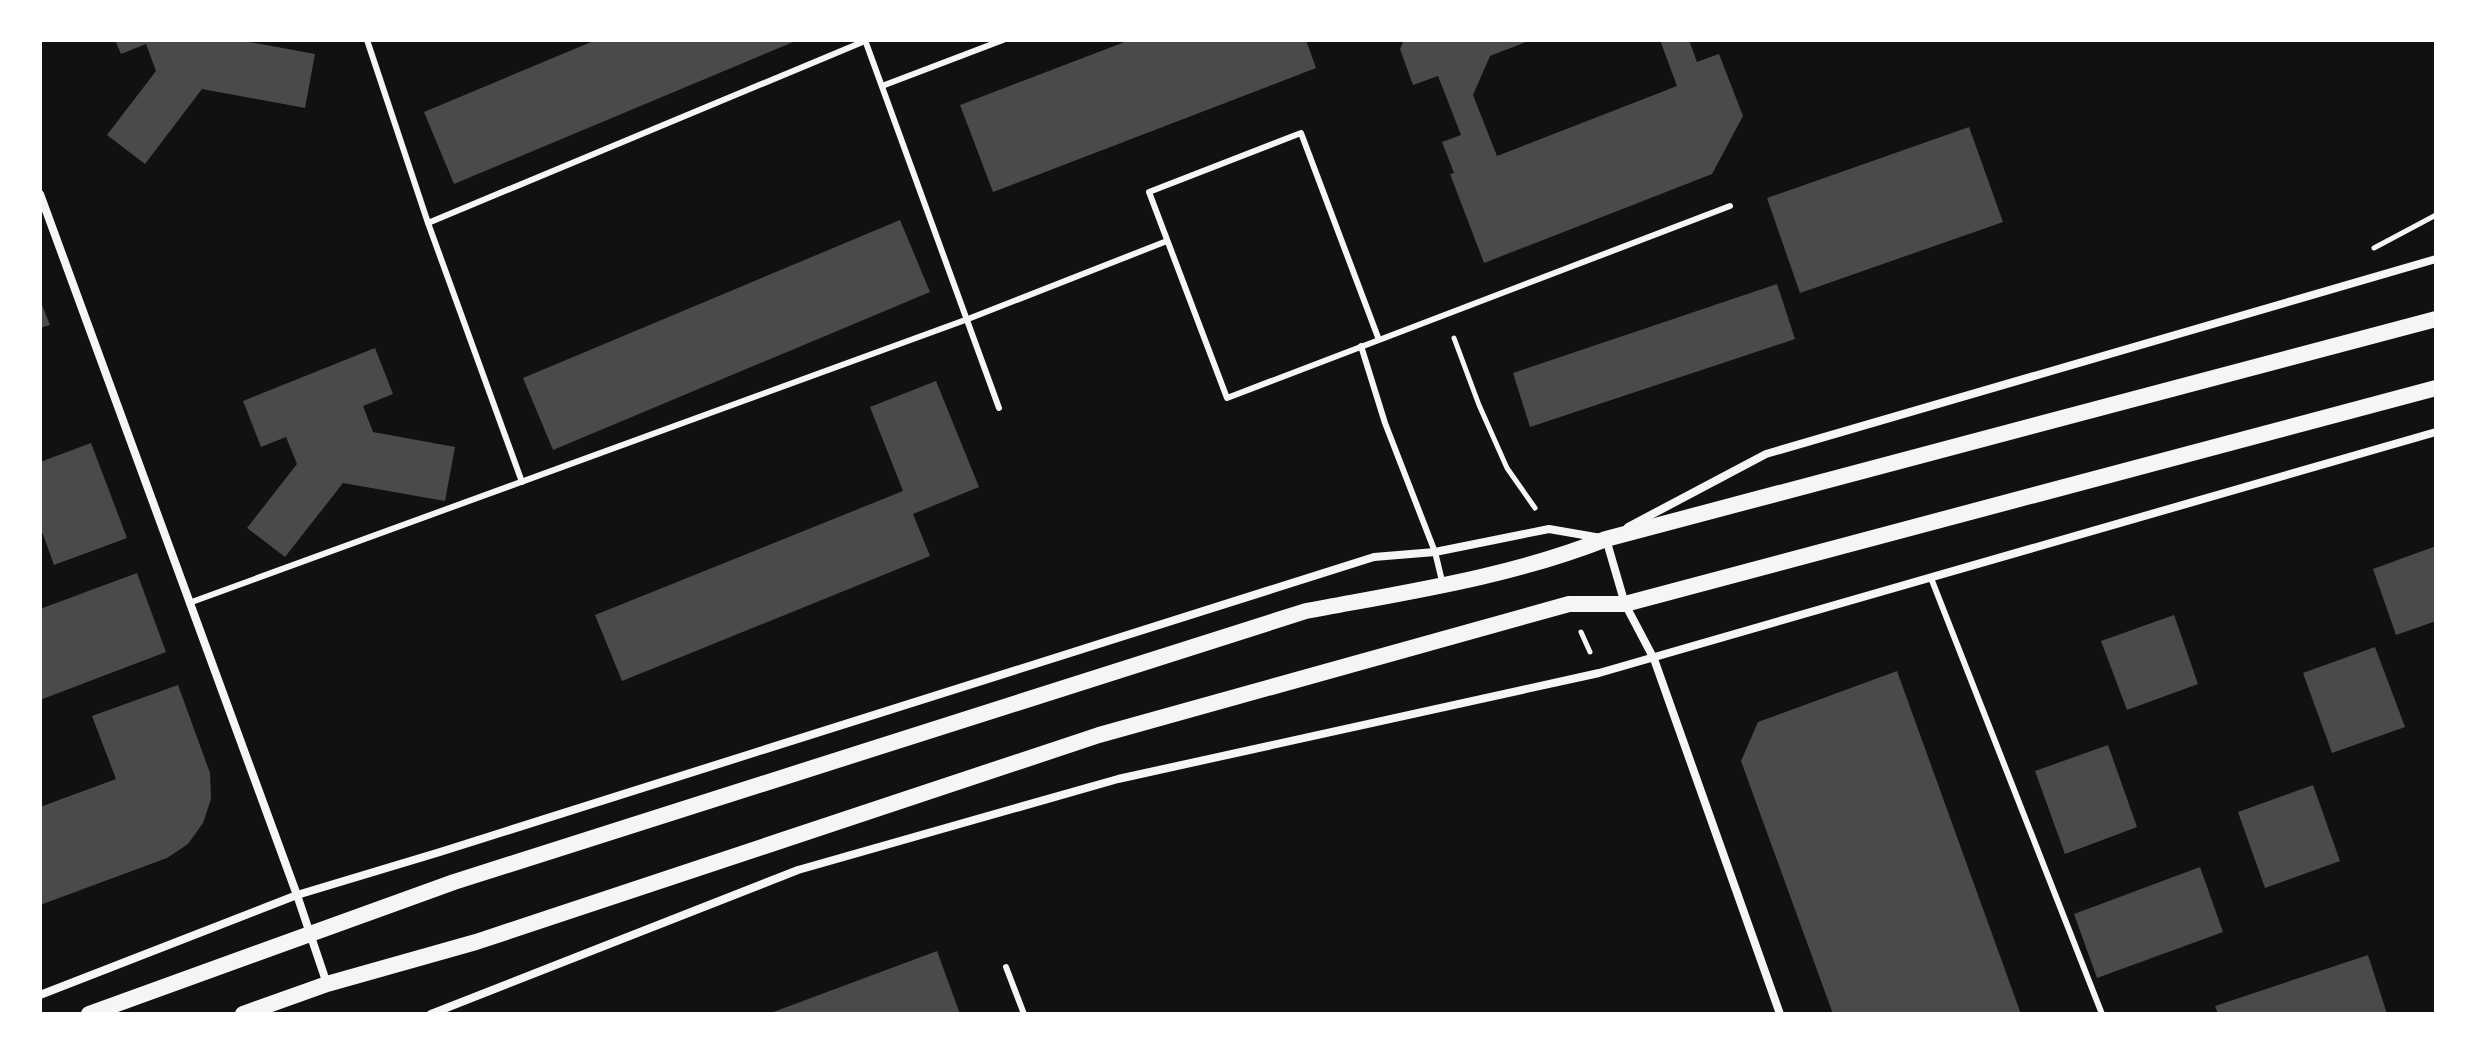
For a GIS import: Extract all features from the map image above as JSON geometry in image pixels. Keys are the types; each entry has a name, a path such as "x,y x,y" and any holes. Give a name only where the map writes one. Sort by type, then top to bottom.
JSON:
{"main road":[{"path":"89,1014 454,882 1306,611 1444,585 1561,557 1606,539 2436,319"},
{"path":"243,1014 327,984 476,942 1099,735 1569,604 1625,604 2436,388"}],"street":[{"path":"40,194 327,984"},
{"path":"40,995 297,895 455,848 1374,557 1435,552 1549,529 1606,539 1766,454 2436,259"},
{"path":"431,1014 798,870 1118,779 1654,659 2436,432"},
{"path":"1606,539 1625,604 1654,659 1780,1014"}],"lane":[{"path":"367,40 428,223 522,482"},
{"path":"882,86 1003,40"},
{"path":"428,223 865,41 999,408"},
{"path":"1379,340 1301,133 1149,192 1227,398 1361,346 1379,340 1730,206"},
{"path":"189,603 968,319 1167,241"},
{"path":"1361,346 1385,423 1435,552 1444,585"},
{"path":"1931,578 2102,1014"},
{"path":"1006,967 1024,1014"}],"path":[{"path":"1445,314 1479,405 1507,468 1549,529"},
{"path":"1569,604 1599,673"}],"building":[{"path":"115,40 239,40 315,54 305,108 202,89 145,164 107,135 156,71 146,44 121,54"},
{"path":"596,40 798,40 454,184 424,112"},
{"path":"1130,40 1306,40 1316,68 993,192 960,105"},
{"path":"1404,40 1531,40 1490,56 1473,95 1497,156 1677,86 1660,40 1689,40 1697,62 1719,54 1743,116 1712,174 1484,263 1450,174 1454,173 1442,142 1461,135 1438,76 1413,85 1400,49"},
{"path":"1969,127 2003,222 1800,293 1767,198"},
{"path":"900,220 930,292 553,450 523,378"},
{"path":"1777,284 1795,339 1530,427 1513,373"},
{"path":"40,300 50,325 40,328"},
{"path":"375,348 393,394 363,406 373,432 455,447 445,501 343,483 285,557 247,528 297,464 286,437 261,447 243,401"},
{"path":"936,381 979,487 913,514 930,556 622,681 595,615 903,491 870,407"},
{"path":"91,443 127,538 54,565 40,526 40,462"},
{"path":"2436,546 2436,621 2396,635 2373,569"},
{"path":"137,573 166,652 40,700 40,609"},
{"path":"2174,615 2198,684 2127,710 2101,641"},
{"path":"2375,647 2405,727 2332,753 2303,673"},
{"path":"1897,671 2021,1014 1833,1014 1741,761 1758,722"},
{"path":"178,685 210,773 211,799 203,823 188,844 167,858 40,905 40,807 116,779 92,716"},
{"path":"2108,745 2137,827 2065,854 2035,771"},
{"path":"2313,785 2340,861 2265,888 2238,812"},
{"path":"2200,867 2223,932 2097,978 2074,914"},
{"path":"937,951 960,1014 768,1014"},
{"path":"2368,955 2387,1014 2218,1014 2215,1006"}]}
